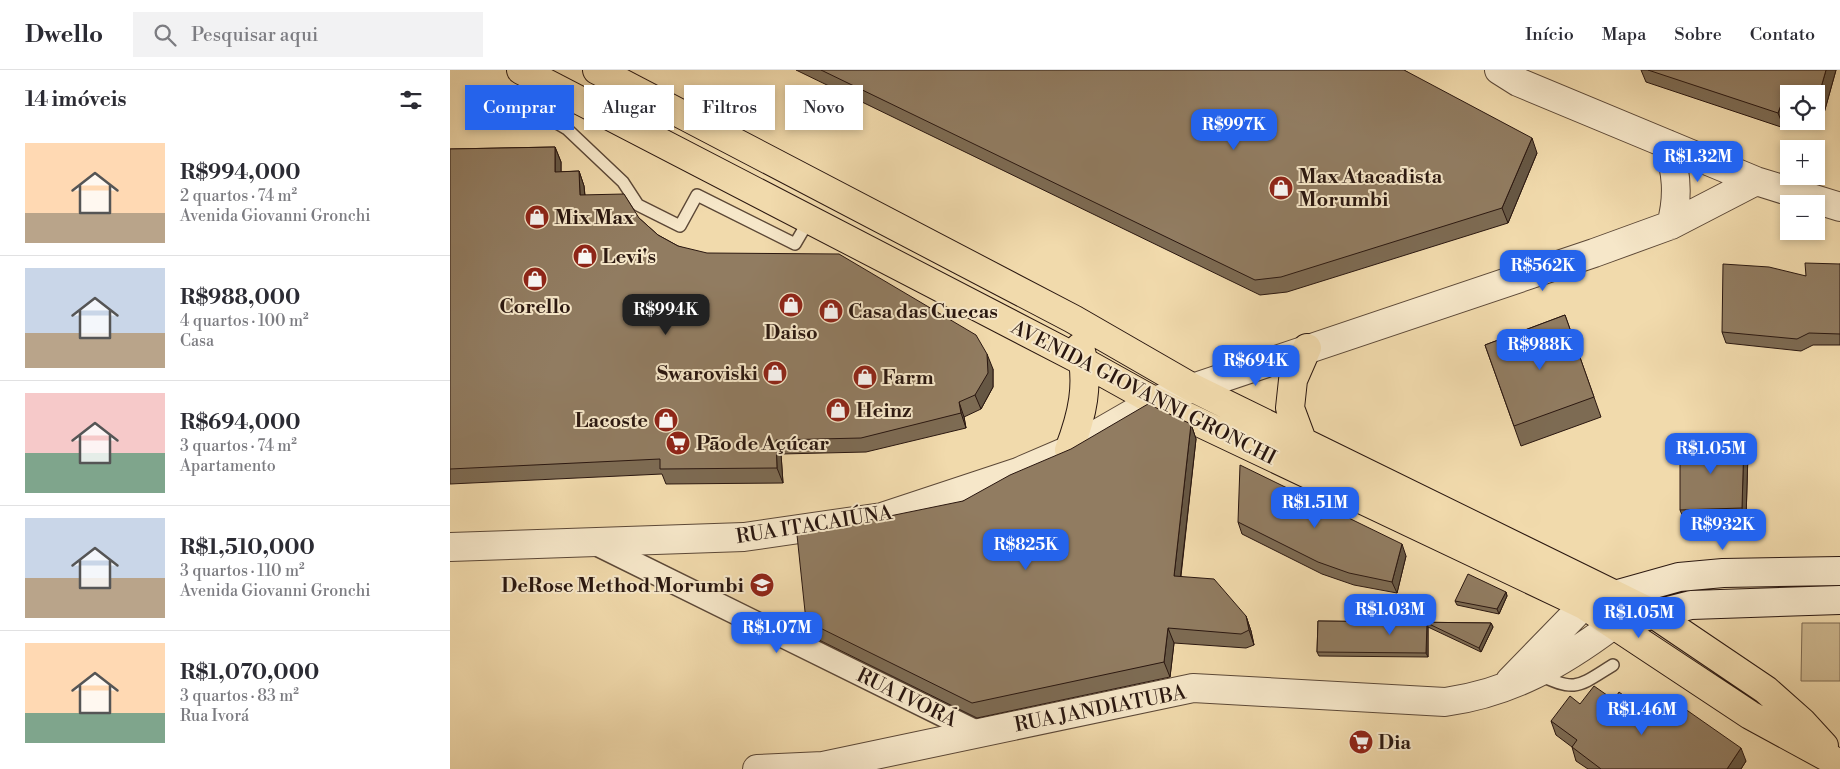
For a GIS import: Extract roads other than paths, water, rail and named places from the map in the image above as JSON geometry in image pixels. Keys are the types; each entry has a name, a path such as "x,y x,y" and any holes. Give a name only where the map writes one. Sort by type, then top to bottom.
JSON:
{"main road":[{"name":"AVENIDA GIOVANNI GRONCHI","path":"521,70 556,82 809,220 1084,362 1154,401 1584,605 1750,714 1840,763"},
{"name":"AVENIDA GIOVANNI GRONCHI","path":"596,70 1073,319 1191,387 1615,593 1652,613 1766,690 1802,722 1840,763"},
{"path":"1069,450 1080,420 1086,386 1084,362 1073,319"},
{"path":"1303,443 1290,408 1293,380 1307,348"}],"street":[{"path":"1499,70 1518,82 1756,181 1840,207"},
{"path":"1667,144 1677,185 1672,225"},
{"name":"RUA ITACAIÚNA","path":"450,547 744,537 882,517 1018,472 1069,450 1154,401 1191,387 1594,253 1672,225 1756,181"},
{"name":"RUA IVORÁ","path":"592,542 979,733"},
{"path":"1584,605 1615,593 1679,577 1723,572 1840,571"},
{"path":"1613,625 1652,613 1692,605 1840,600"},
{"name":"RUA JANDIATUBA","path":"1504,687 1584,605"},
{"name":"RUA JANDIATUBA","path":"757,769 823,766 1193,688 1445,702 1478,698 1538,674 1580,650 1613,625"}],"lane":[{"path":"556,82 538,112 567,129 623,182 638,205 680,226 697,195 795,244 809,220"},
{"path":"1538,674 1570,687 1583,684 1613,666"}],"place":[{"name":"Max Atacadista Morumbi","path":"1281,188"},
{"name":"Mix Max","path":"537,217"},
{"name":"Levi's","path":"585,256"},
{"name":"Corello","path":"535,279"},
{"name":"Daiso","path":"791,305"},
{"name":"Casa das Cuecas","path":"831,311"},
{"name":"Swaroviski","path":"775,373"},
{"name":"Farm","path":"865,377"},
{"name":"Heinz","path":"838,410"},
{"name":"Lacoste","path":"666,420"},
{"name":"Pão de Açúcar","path":"678,443"},
{"name":"DeRose Method Morumbi","path":"762,585"},
{"name":"Dia","path":"1361,742"}]}
